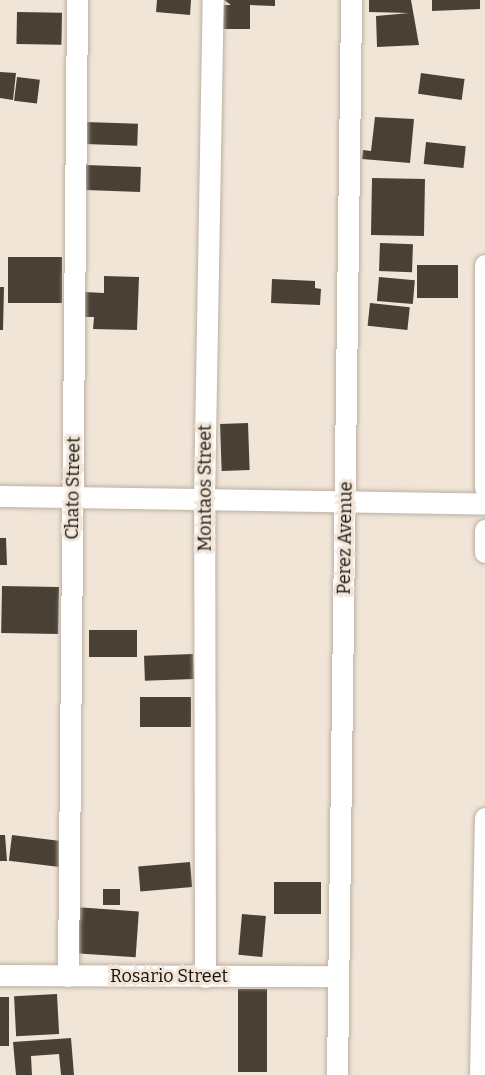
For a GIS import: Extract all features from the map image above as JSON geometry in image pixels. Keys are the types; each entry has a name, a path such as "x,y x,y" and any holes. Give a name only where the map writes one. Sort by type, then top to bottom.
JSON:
{"street":[{"name":"Chato Street","path":"68,976 77,0"},
{"name":"Montaos Street","path":"205,977 204,498 213,0"},
{"name":"Perez Avenue","path":"337,1075 351,0"},
{"path":"485,265 485,487"},
{"path":"0,496 485,504"},
{"path":"485,530 485,552"},
{"path":"480,1075 485,818"},
{"name":"Rosario Street","path":"0,975 338,976"}],"building":[{"path":"157,0 191,0 190,15 156,12"},
{"path":"224,0 275,0 275,6 250,5 250,29 219,29 219,5 231,5"},
{"path":"369,0 411,0 419,45 377,47 376,16 409,13 369,12"},
{"path":"432,0 480,0 480,9 432,11"},
{"path":"17,12 62,13 61,45 16,44"},
{"path":"0,72 16,73 13,100 0,98"},
{"path":"421,73 465,79 462,100 418,94"},
{"path":"17,77 40,80 37,104 14,101"},
{"path":"375,117 414,119 410,163 362,159 363,150 371,151"},
{"path":"85,122 138,124 137,146 84,144"},
{"path":"426,142 466,146 463,168 424,164"},
{"path":"86,165 141,167 140,192 85,190"},
{"path":"372,178 425,179 424,236 371,235"},
{"path":"380,243 413,244 412,272 379,271"},
{"path":"8,257 62,257 62,303 8,303"},
{"path":"417,265 458,265 458,298 417,298"},
{"path":"104,276 139,277 137,330 93,329 94,317 83,317 84,292 104,293"},
{"path":"379,277 415,280 413,304 377,301"},
{"path":"272,279 315,281 315,288 321,289 320,305 271,303"},
{"path":"0,287 4,287 3,330 0,330"},
{"path":"370,303 410,307 407,330 368,326"},
{"path":"248,423 250,470 222,471 220,424"},
{"path":"0,538 6,538 7,565 0,565"},
{"path":"2,586 59,587 58,634 1,633"},
{"path":"89,630 137,630 137,657 89,657"},
{"path":"193,654 194,679 145,681 144,656"},
{"path":"140,697 191,697 191,727 140,727"},
{"path":"0,835 5,835 7,861 0,861"},
{"path":"12,835 63,841 59,867 9,861"},
{"path":"190,862 192,887 140,891 138,867"},
{"path":"274,882 321,882 321,914 274,914"},
{"path":"103,889 120,889 120,905 103,905"},
{"path":"75,907 139,911 136,957 72,953"},
{"path":"242,914 266,916 262,957 238,955"},
{"path":"238,989 267,989 267,1072 238,1072"},
{"path":"57,994 59,1034 16,1036 14,996"},
{"path":"0,997 9,997 9,1046 0,1046"},
{"path":"71,1038 74,1075 61,1075 59,1054 31,1056 32,1075 16,1075 13,1042"}]}
